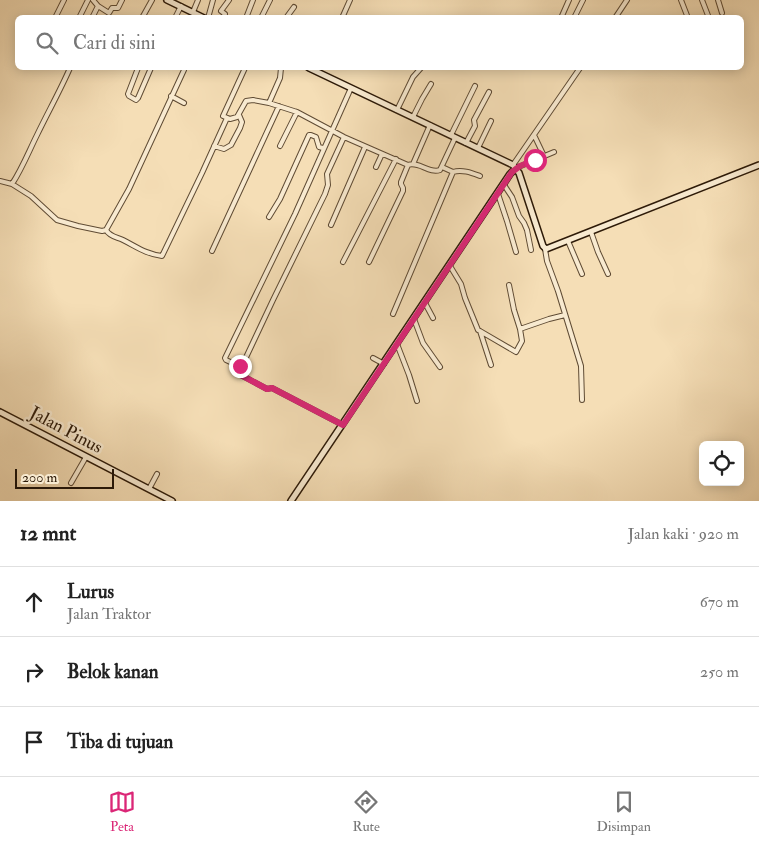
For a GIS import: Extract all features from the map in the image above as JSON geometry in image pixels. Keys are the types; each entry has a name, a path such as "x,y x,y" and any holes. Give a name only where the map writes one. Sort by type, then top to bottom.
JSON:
{"street":[{"path":"56,15 64,0"},
{"path":"81,15 88,0"},
{"path":"93,0 98,6 109,13 112,8 118,8 122,0"},
{"path":"144,15 152,0"},
{"path":"167,0 199,15"},
{"path":"190,15 198,0"},
{"path":"207,15 213,0"},
{"path":"224,15 221,11 229,0"},
{"path":"247,15 253,0"},
{"path":"262,15 270,0"},
{"path":"343,15 350,0"},
{"path":"562,15 569,0"},
{"path":"575,15 582,0"},
{"path":"617,15 627,0"},
{"path":"681,0 687,15"},
{"path":"702,0 708,15"},
{"path":"718,0 722,13"},
{"path":"94,15 98,6"},
{"path":"176,15 181,6"},
{"path":"288,15 294,7"},
{"path":"12,184 59,94 69,70"},
{"path":"137,70 128,94 136,100 150,70"},
{"path":"106,230 128,190 184,70"},
{"path":"106,230 110,235 146,253 162,256 214,146 226,118 223,115 244,70"},
{"path":"269,102 280,78 281,70"},
{"path":"319,70 351,88 478,148 514,167 519,173 545,249 547,261 581,366 582,400"},
{"path":"397,110 413,77 419,70"},
{"path":"291,501 450,266 579,70"},
{"path":"413,117 431,84"},
{"path":"226,118 233,118 239,115 246,101 269,102 297,112 344,138 365,147 435,172 442,167 453,136 475,86"},
{"path":"241,368 225,358 266,275 351,88"},
{"path":"466,143 475,126 474,120 489,92"},
{"path":"171,96 184,102"},
{"path":"212,251 279,106"},
{"path":"280,146 297,112"},
{"path":"214,146 223,149 231,146 242,122 239,115"},
{"path":"478,148 491,121"},
{"path":"369,262 403,191 401,182 430,125"},
{"path":"269,217 280,199 309,135 316,137 320,147 324,148"},
{"path":"534,136 544,156"},
{"path":"343,425 272,388 267,389 240,373 273,300 325,194 328,185 327,174 344,138"},
{"path":"331,225 365,147"},
{"path":"514,167 554,152"},
{"path":"376,167 382,154"},
{"path":"343,262 396,159"},
{"path":"545,249 568,242 759,165"},
{"path":"442,167 453,172 462,171 480,176"},
{"path":"393,314 453,172"},
{"path":"0,181 12,184 31,196 57,220 102,231 106,230"},
{"path":"504,185 512,197 519,216 524,222 531,250"},
{"path":"498,194 516,252"},
{"path":"591,232 608,274"},
{"path":"568,242 582,274"},
{"path":"450,266 461,284 491,364"},
{"path":"480,331 516,352 522,340 509,285"},
{"path":"425,303 433,318"},
{"path":"520,329 565,315"},
{"path":"414,319 423,343 440,367"},
{"path":"397,344 410,375 418,402"},
{"path":"373,358 384,364"},
{"name":"Jalan Pinus","path":"0,412 172,501"},
{"path":"71,483 86,456"},
{"path":"149,489 157,474"}],"route":[{"path":"240,366 241,375 267,389 272,388 343,425 512,172 516,168 535,160"}]}
